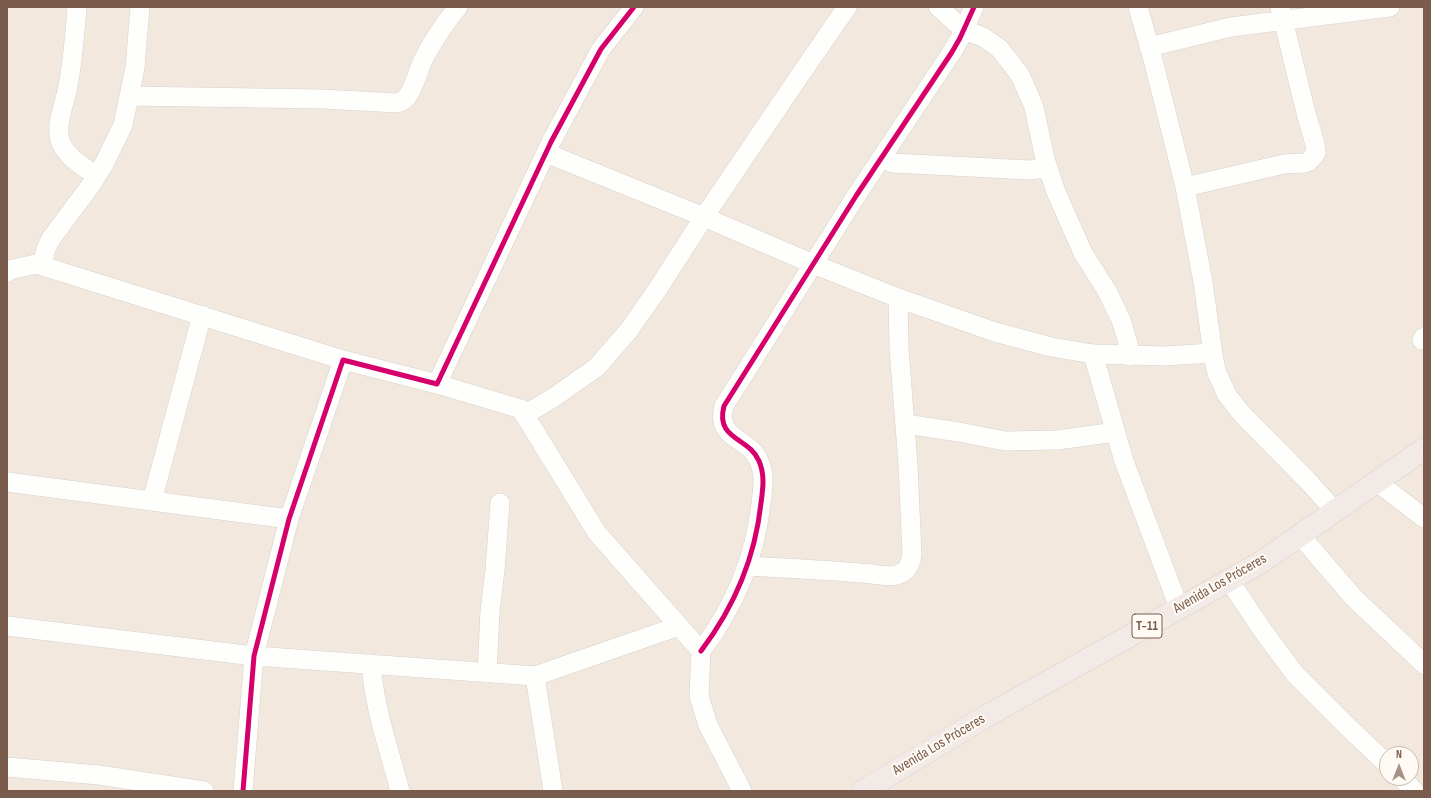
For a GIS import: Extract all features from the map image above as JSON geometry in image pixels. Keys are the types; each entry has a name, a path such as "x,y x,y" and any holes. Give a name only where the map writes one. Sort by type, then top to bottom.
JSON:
{"highway":[{"name":"Avenida Los Próceres","path":"863,791 983,718 1260,563 1424,449"}],"street":[{"path":"77,7 68,88 59,125 59,138 67,154 96,176"},
{"path":"42,265 50,240 77,205 96,176 114,145 123,125 135,68 140,7"},
{"path":"129,96 283,98 397,103 403,101 409,94 423,61 440,30 458,7"},
{"path":"437,384 546,153 601,49 634,7"},
{"path":"524,415 576,383 601,362 629,330 847,7"},
{"path":"938,7 964,30 992,42 1004,53 1020,75 1034,107 1048,168 1083,253 1107,291 1121,320 1128,343 1129,356"},
{"path":"742,791 708,725 699,696 701,651 724,619 748,566 760,515 763,490 763,474 755,454 728,432 723,423 722,412 727,400 813,264 881,158 952,52 974,7"},
{"path":"1138,7 1185,187 1203,282 1217,373 1233,404 1335,511"},
{"path":"1149,47 1282,13 1390,7"},
{"path":"1185,187 1284,164 1305,163 1309,161 1316,153 1282,13"},
{"path":"546,153 898,298 995,332 1051,347 1093,354 1165,356 1213,353"},
{"path":"881,158 893,164 1029,170 1048,168"},
{"path":"7,272 8,270 36,264 42,265 343,360 437,384 521,409 597,533 701,651"},
{"path":"748,566 865,573 889,576 898,574 907,569 912,560 912,554 898,348 898,298"},
{"path":"152,501 202,315"},
{"path":"1093,354 1124,461 1179,608"},
{"path":"243,791 254,656 289,519 343,360"},
{"path":"904,424 959,432 1005,441 1058,440 1116,432"},
{"path":"7,482 289,519"},
{"path":"1377,482 1424,518"},
{"path":"487,673 490,611 500,503"},
{"path":"1300,535 1353,597 1424,664"},
{"path":"1229,580 1263,631 1295,674 1379,756"},
{"path":"7,626 254,656 535,676 679,626"},
{"path":"371,664 373,686 379,717 400,791"},
{"path":"535,676 553,791"},
{"path":"7,767 99,783 204,791"}],"shaded area":[{"path":"7,7 1424,7 1424,791 7,791"}],"cycle path":[{"path":"243,791 254,656 289,519 343,360 437,384 551,142 601,49 634,7"},
{"path":"701,651 724,617 742,581 754,543 763,482 761,466 754,453 728,432 724,426 724,406 856,196 952,52 974,7"}]}
